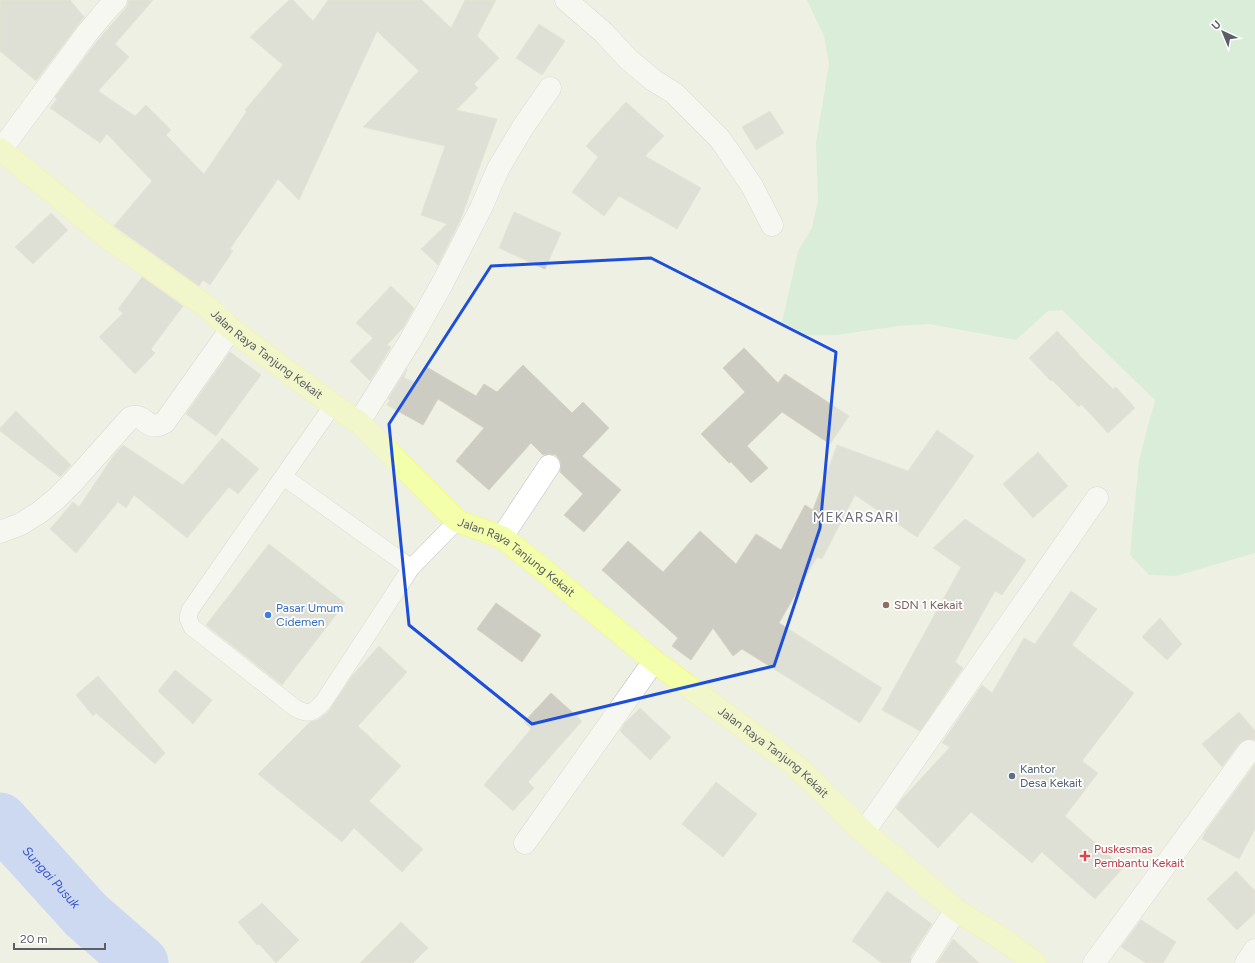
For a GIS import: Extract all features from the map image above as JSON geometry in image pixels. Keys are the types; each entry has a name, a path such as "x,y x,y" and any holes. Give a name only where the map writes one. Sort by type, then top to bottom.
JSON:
{"main road":[{"name":"Jalan Raya Tanjung Kekait","path":"0,150 111,240 209,308 231,329 333,405 359,422 457,520 502,537 654,661 796,766 864,832 956,910 1004,940 1034,963"}],"street":[{"path":"0,150 88,32 108,7 116,0"},
{"path":"566,0 604,33 628,59 653,80 674,94 720,140 752,186 772,225"},
{"path":"359,422 410,341 442,284 481,208 498,169 550,88"},
{"path":"0,532 21,524 40,512 57,498 130,418 135,416 140,417 147,424 156,426 165,422 231,329"},
{"path":"502,537 549,466"},
{"path":"864,832 1097,498"},
{"path":"525,843 654,661"},
{"path":"1094,963 1249,751"},
{"path":"922,963 956,910"},
{"path":"1246,963 1255,950"}],"lane":[{"path":"333,405 190,610 188,618 192,628 295,708 309,713 316,710 324,701 411,568 457,520"},
{"path":"284,477 411,568"}],"highlighted area":[{"path":"651,258 836,352 820,528 774,666 532,724 409,625 389,424 491,266"}],"green space":[{"path":"807,0 1255,0 1255,553 1176,576 1149,575 1130,555 1139,460 1155,400 1062,310 1048,311 1016,340 929,324 899,326 836,335 807,335 782,322 798,251 812,228 818,200 816,143 829,64 824,36"}],"building":[{"path":"0,0 70,0 84,17 36,81 0,51"},
{"path":"128,0 153,0 115,44 129,57 98,91 135,116 146,105 171,130 166,135 204,174 247,111 245,110 283,65 250,37 289,0 293,0 313,21 328,0 422,0 451,28 465,0 496,0 477,36 499,58 474,84 478,88 456,110 497,119 460,221 438,265 421,249 447,224 421,215 445,146 363,127 419,71 377,31 299,200 278,179 230,249 233,251 210,285 203,280 199,286 114,226 152,181 107,134 100,143 50,108 57,99 55,97 98,40 125,9 128,4"},
{"path":"539,24 565,41 542,75 516,58"},
{"path":"626,102 664,136 645,156 701,188 677,229 619,196 604,216 572,192 598,157 586,146"},
{"path":"770,111 784,133 756,150 742,127"},
{"path":"514,212 561,233 545,269 499,248"},
{"path":"51,213 68,230 33,264 15,247"},
{"path":"142,277 183,306 151,349 155,353 135,374 99,337 123,313 118,309"},
{"path":"391,286 414,308 403,328 387,345 391,347 370,381 350,361 373,338 356,323"},
{"path":"1057,331 1113,389 1116,387 1135,408 1108,433 1081,404 1079,407 1029,358"},
{"path":"744,348 778,383 785,374 849,416 830,444 782,412 747,446 768,468 751,483 701,434 745,392 723,368"},
{"path":"230,352 261,375 216,436 186,414"},
{"path":"523,365 572,413 583,402 609,428 582,456 621,490 584,532 564,515 583,494 560,472 560,461 556,455 543,455 531,443 489,490 456,461 484,428 438,399 423,425 387,405 390,400 388,399 407,369 404,378 415,382 425,366 476,396 484,384 497,392"},
{"path":"16,411 71,465 60,477 0,431 0,428"},
{"path":"937,430 974,456 917,537 855,495 822,559 817,557 779,623 882,688 860,723 742,649 733,656 713,628 691,660 672,646 678,638 602,570 628,541 663,572 700,531 736,564 756,534 781,550 805,505 813,510 837,445 908,471"},
{"path":"222,438 259,469 238,494 229,487 187,538 134,495 126,508 118,502 76,553 50,529 73,502 79,507 114,455 123,445 183,485"},
{"path":"1038,452 1068,486 1033,518 1003,484"},
{"path":"965,519 1026,560 1002,595 995,591 955,662 963,668 920,731 882,710 961,567 933,548"},
{"path":"269,544 345,603 282,685 206,625"},
{"path":"1071,591 1097,609 1072,645 1134,693 1082,761 1098,773 1065,816 1123,868 1095,899 1042,852 1032,863 971,812 938,848 896,808 903,798 950,747 942,743 982,685 992,693 1024,638 1035,644"},
{"path":"496,603 541,635 522,662 477,629"},
{"path":"1160,618 1182,644 1167,660 1142,637"},
{"path":"379,646 407,672 358,726 401,766 369,801 423,849 402,872 354,828 342,842 258,774 310,722 318,720 328,712 352,676"},
{"path":"175,670 212,700 193,724 158,691"},
{"path":"98,676 165,753 155,764 96,713 93,716 76,695"},
{"path":"551,693 582,721 528,782 534,788 513,811 484,785 531,729 524,722"},
{"path":"640,708 671,737 650,760 620,731 625,723"},
{"path":"1239,712 1255,731 1255,740 1244,740 1239,744 1222,767 1202,744"},
{"path":"1255,764 1255,829 1239,859 1202,839 1206,831"},
{"path":"716,782 757,814 723,857 682,824"},
{"path":"1236,871 1255,891 1255,913 1237,930 1207,899"},
{"path":"887,891 932,924 911,956 910,963 882,963 852,941"},
{"path":"262,903 299,940 276,963 259,944 257,945 238,922"},
{"path":"1141,920 1176,942 1163,963 1146,963 1121,947"},
{"path":"401,922 428,948 413,963 360,963"},
{"path":"953,939 979,963 937,963"}],"waterway":[{"name":"Sungai Pusuk","path":"0,820 86,915 141,963"}],"place":[{"name":"SDN 1 Kekait","path":"886,605"},
{"name":"Pasar Umum Cidemen","path":"268,615"},
{"name":"Kantor Desa Kekait","path":"1012,776"},
{"name":"Puskesmas Pembantu Kekait","path":"1085,856"}],"district":[{"name":"MEKARSARI","path":"856,517"}]}
